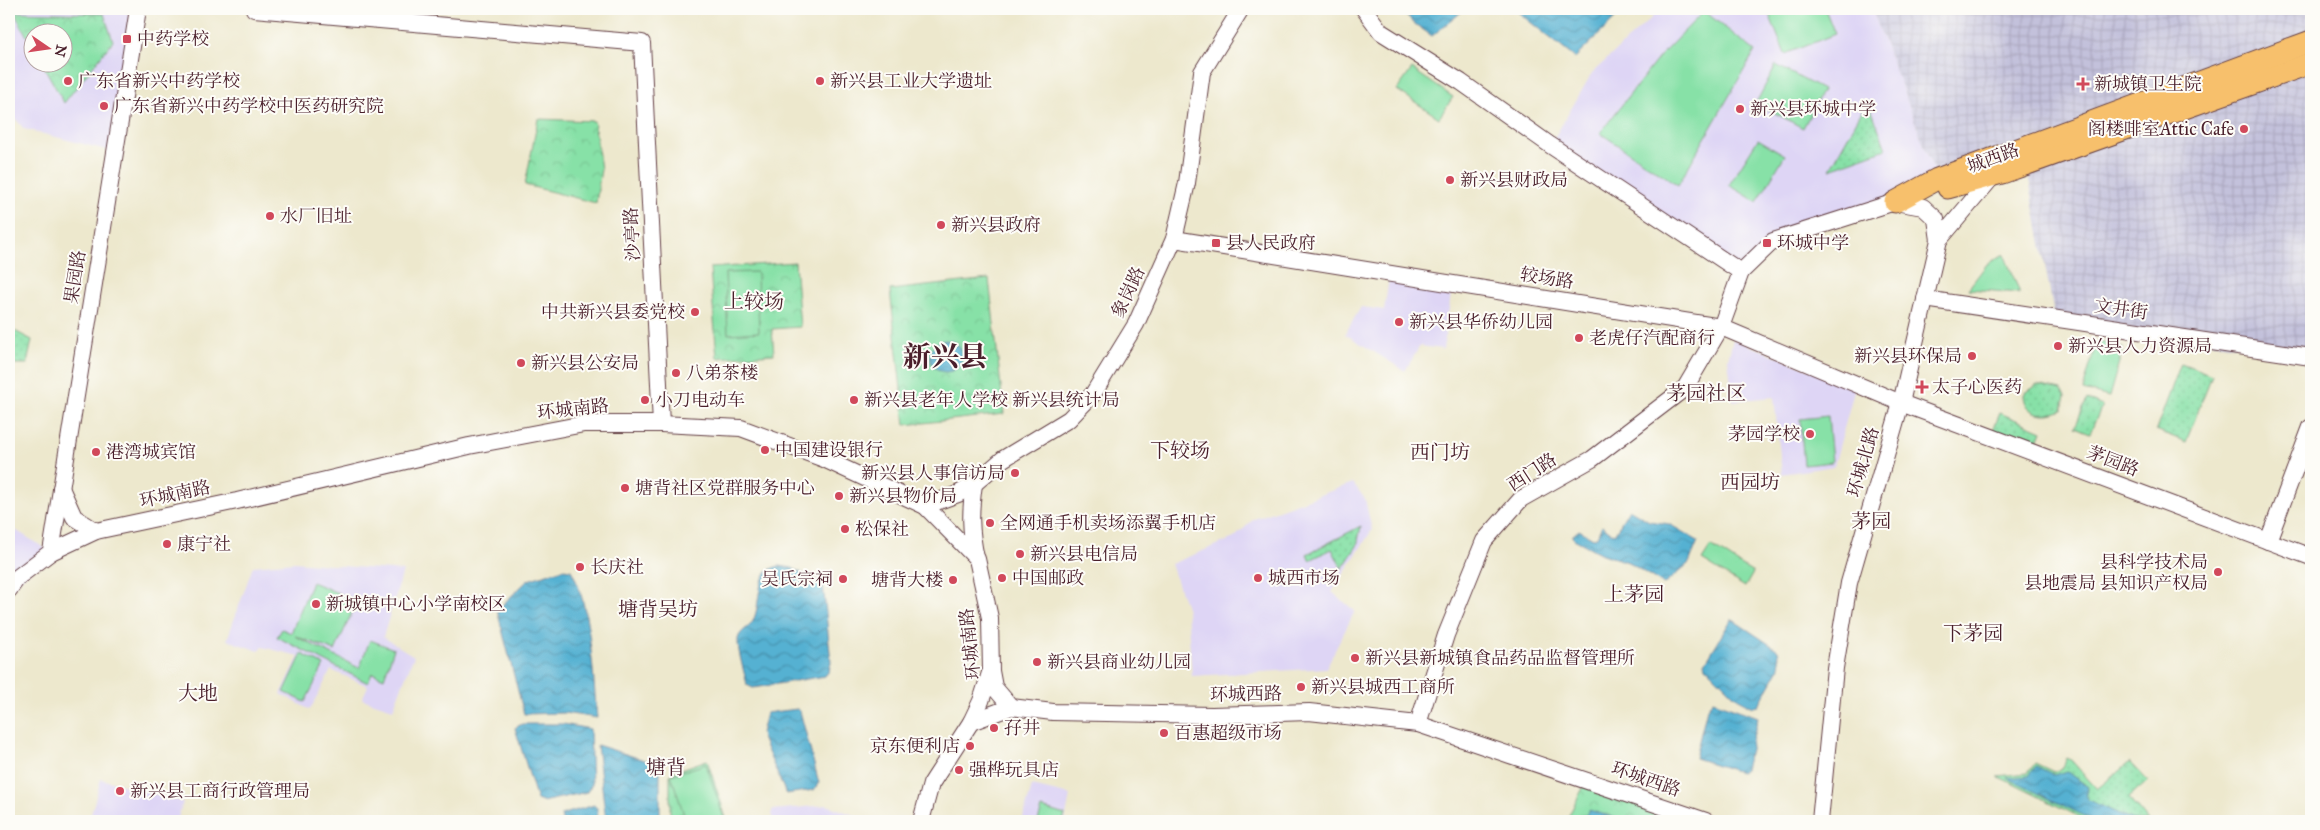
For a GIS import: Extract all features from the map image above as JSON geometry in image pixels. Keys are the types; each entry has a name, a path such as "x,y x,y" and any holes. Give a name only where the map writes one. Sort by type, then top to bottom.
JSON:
{"main road":[{"name":"城西路","path":"1895,202 1937,178 2311,41"},
{"path":"1895,202 2002,173 2311,63"}],"street":[{"name":"果园路","path":"51,552 138,9"},
{"name":"沙亭路","path":"254,9 642,42 661,424"},
{"name":"象岗路","path":"925,506 958,494 974,484 1003,459 1070,419 1093,394 1136,324 1174,239 1187,183 1202,72 1240,9"},
{"path":"1364,9 1381,32 1461,82 1741,272"},
{"name":"环城北路","path":"1820,821 1835,668 1849,583 1901,403 1939,240 1987,183 2023,147"},
{"path":"1895,202 1923,207 1936,219 1939,240"},
{"name":"城西路","path":"1721,327 1741,272 1773,242 1895,202"},
{"name":"较场路","path":"1174,239 1721,327 1901,403"},
{"name":"文井街","path":"1925,299 2311,358"},
{"name":"西门路","path":"1418,724 1446,635 1484,540 1520,499 1592,459 1685,388 1721,327"},
{"name":"茅园路","path":"1901,403 2311,557"},
{"name":"环城南路","path":"9,590 18,577 51,552 96,531 237,501 531,433 584,424 661,424 741,428 824,459 925,506 977,559 990,618 991,671 994,687 1011,707"},
{"path":"2268,540 2311,427"},
{"path":"974,484 969,516 971,536 977,559"},
{"path":"61,488 74,517 96,531"},
{"path":"922,821 931,784 971,722 981,701 991,671"},
{"path":"971,722 1011,707"},
{"name":"环城西路","path":"1011,707 1053,712 1212,715 1309,712 1418,724 1706,821"},
{"path":"1808,821 1821,804"}],"shaded area":[{"name":"广东省新兴中药学校","path":"9,9 138,9 115,152 24,129 9,111"},
{"name":"新兴县环城中学","path":"1661,9 1872,9 1937,179 1773,241 1741,272 1550,145 1592,73"},
{"path":"1872,9 2311,9 2311,357 2055,319 2023,147 1937,179"},
{"name":"新兴县华侨幼儿园","path":"1389,279 1452,288 1443,349 1420,346 1405,371 1345,334 1361,307 1384,310"},
{"name":"茅园学校","path":"1733,339 1855,387 1834,466 1782,474 1774,397 1733,401 1728,359"},
{"name":"城西市场","path":"1353,483 1365,499 1372,530 1332,592 1355,611 1326,668 1192,676 1187,610 1171,564 1234,538 1254,519"},
{"path":"9,526 51,552 9,590"},
{"name":"新城镇中心小学南校区","path":"294,562 403,571 383,637 414,656 393,709 362,699 368,686 331,670 310,710 281,694 299,656 262,647 259,651 227,640 253,566"},
{"name":"新兴县工商行政管理局","path":"101,779 183,802 177,821 89,821"},
{"path":"1032,786 1070,795 1065,821 1022,821"},
{"path":"827,805 869,821 772,821 772,810"}],"green space":[{"path":"1767,9 1825,9 1835,34 1785,54"},
{"path":"1704,11 1755,51 1678,185 1600,133 1660,56"},
{"path":"14,12 104,14 113,41 64,103 47,72 72,72 72,22 22,22 22,27"},
{"path":"1776,65 1823,90 1803,128 1756,103"},
{"path":"1412,69 1453,97 1439,118 1397,90"},
{"path":"1868,100 1886,149 1830,169"},
{"path":"538,119 594,121 601,169 596,203 525,185"},
{"path":"1758,139 1785,155 1757,202 1729,185"},
{"path":"2004,254 2020,293 1968,289 1987,264"},
{"path":"795,262 800,327 772,329 774,354 717,358 710,268"},
{"path":"757,272 759,332 728,334 725,273"},
{"path":"989,279 1004,414 905,425 890,290"},
{"path":"13,330 32,340 27,364 9,364 9,336"},
{"path":"2097,341 2123,348 2109,397 2083,390"},
{"path":"2181,363 2212,375 2186,442 2156,430"},
{"path":"2037,385 2061,390 2065,396 2062,410 2043,414 2037,413 2028,406 2024,394"},
{"path":"2087,399 2102,406 2090,433 2075,427"},
{"path":"2000,413 2042,431 2035,448 1993,430"},
{"path":"1828,416 1832,462 1804,465 1800,419"},
{"path":"1361,526 1357,546 1342,569 1332,549 1310,560 1307,554"},
{"path":"1711,546 1753,573 1745,587 1702,560"},
{"path":"312,582 357,601 335,651 295,636 359,668 370,640 394,649 384,678 372,673 368,683 277,637 282,629 291,633"},
{"path":"302,654 324,665 305,702 284,692"},
{"path":"2067,758 2097,789 2130,762 2148,781 2129,798 2148,821 2088,821 1997,776 2028,773 2035,763 2054,772 2063,767"},
{"path":"707,760 727,821 670,821 670,775"},
{"path":"706,764 725,821 686,821 671,775"},
{"path":"1587,780 1706,821 1566,821"},
{"path":"1042,808 1065,815 1063,821 1038,821"}],"water":[{"path":"1398,9 1465,9 1432,36"},
{"path":"1514,9 1625,9 1575,58"},
{"path":"946,340 952,341 957,345 961,350 961,362 957,367 952,371 946,372 940,371 935,367 931,362 930,356 931,350 935,345 940,341"},
{"path":"1629,509 1649,521 1669,524 1698,541 1689,563 1666,583 1663,584 1628,562 1602,554 1574,539 1572,536 1579,530 1593,538 1597,537 1602,525 1613,534"},
{"path":"780,566 792,568 823,584 831,662 829,671 825,676 753,688 747,685 738,639 741,633 750,626 756,614 760,588 766,573 772,568"},
{"path":"563,569 571,570 578,584 583,602 590,641 597,718 564,713 524,714 497,610 528,580"},
{"path":"1731,620 1778,650 1780,667 1758,706 1753,707 1737,698 1706,667 1705,663"},
{"path":"1713,701 1758,717 1745,769 1740,772 1695,758 1707,708"},
{"path":"797,709 800,711 819,783 814,790 786,794 761,733 766,713"},
{"path":"522,724 563,724 590,729 592,784 587,792 542,802 537,800 515,728"},
{"path":"597,745 660,765 660,821 606,821"},
{"path":"2036,766 2054,775 2067,771 2088,787 2086,793 2088,800 2135,821 2095,821 2007,778 2029,776"},
{"path":"594,805 597,808 598,821 562,821 561,815"},
{"path":"1589,810 1625,821 1582,821"}],"place":[{"name":"中药学校","path":"127,39"},
{"name":"广东省新兴中药学校","path":"68,81"},
{"name":"新兴县工业大学遗址","path":"820,81"},
{"name":"新城镇卫生院","path":"2083,84"},
{"name":"广东省新兴中药学校中医药研究院","path":"104,106"},
{"name":"新兴县环城中学","path":"1740,109"},
{"name":"阁楼啡室Attic Cafe","path":"2244,129"},
{"name":"新兴县财政局","path":"1450,180"},
{"name":"水厂旧址","path":"270,216"},
{"name":"新兴县政府","path":"941,225"},
{"name":"县人民政府","path":"1216,243"},
{"name":"环城中学","path":"1767,243"},
{"name":"中共新兴县委党校","path":"695,312"},
{"name":"新兴县华侨幼儿园","path":"1399,322"},
{"name":"老虎仔汽配商行","path":"1579,338"},
{"name":"新兴县人力资源局","path":"2058,346"},
{"name":"新兴县环保局","path":"1972,356"},
{"name":"新兴县公安局","path":"521,363"},
{"name":"八弟茶楼","path":"676,373"},
{"name":"太子心医药","path":"1922,387"},
{"name":"小刀电动车","path":"645,400"},
{"name":"新兴县老年人学校 新兴县统计局","path":"854,400"},
{"name":"茅园学校","path":"1810,434"},
{"name":"中国建设银行","path":"765,450"},
{"name":"港湾城宾馆","path":"96,452"},
{"name":"新兴县人事信访局","path":"1015,473"},
{"name":"塘背社区党群服务中心","path":"625,488"},
{"name":"新兴县物价局","path":"839,496"},
{"name":"全网通手机卖场添翼手机店","path":"990,523"},
{"name":"松保社","path":"845,529"},
{"name":"康宁社","path":"167,544"},
{"name":"新兴县电信局","path":"1020,554"},
{"name":"长庆社","path":"580,567"},
{"name":"县科学技术局 县地震局 县知识产权局","path":"2218,572"},
{"name":"中国邮政","path":"1002,578"},
{"name":"城西市场","path":"1258,578"},
{"name":"吴氏宗祠","path":"843,579"},
{"name":"塘背大楼","path":"953,580"},
{"name":"新城镇中心小学南校区","path":"316,604"},
{"name":"新兴县新城镇食品药品监督管理所","path":"1355,658"},
{"name":"新兴县商业幼儿园","path":"1037,662"},
{"name":"新兴县城西工商所","path":"1301,687"},
{"name":"孖井","path":"994,728"},
{"name":"百惠超级市场","path":"1164,733"},
{"name":"京东便利店","path":"970,746"},
{"name":"强桦玩具店","path":"959,770"},
{"name":"新兴县工商行政管理局","path":"120,791"}],"district":[{"name":"上较场","path":"754,301"},
{"name":"新兴县","path":"945,356"},
{"name":"茅园社区","path":"1706,393"},
{"name":"下较场","path":"1180,450"},
{"name":"西门坊","path":"1440,452"},
{"name":"西园坊","path":"1750,482"},
{"name":"茅园","path":"1871,521"},
{"name":"上茅园","path":"1634,594"},
{"name":"塘背吴坊","path":"658,609"},
{"name":"下茅园","path":"1973,633"},
{"name":"大地","path":"198,693"},
{"name":"塘背","path":"666,767"}]}
